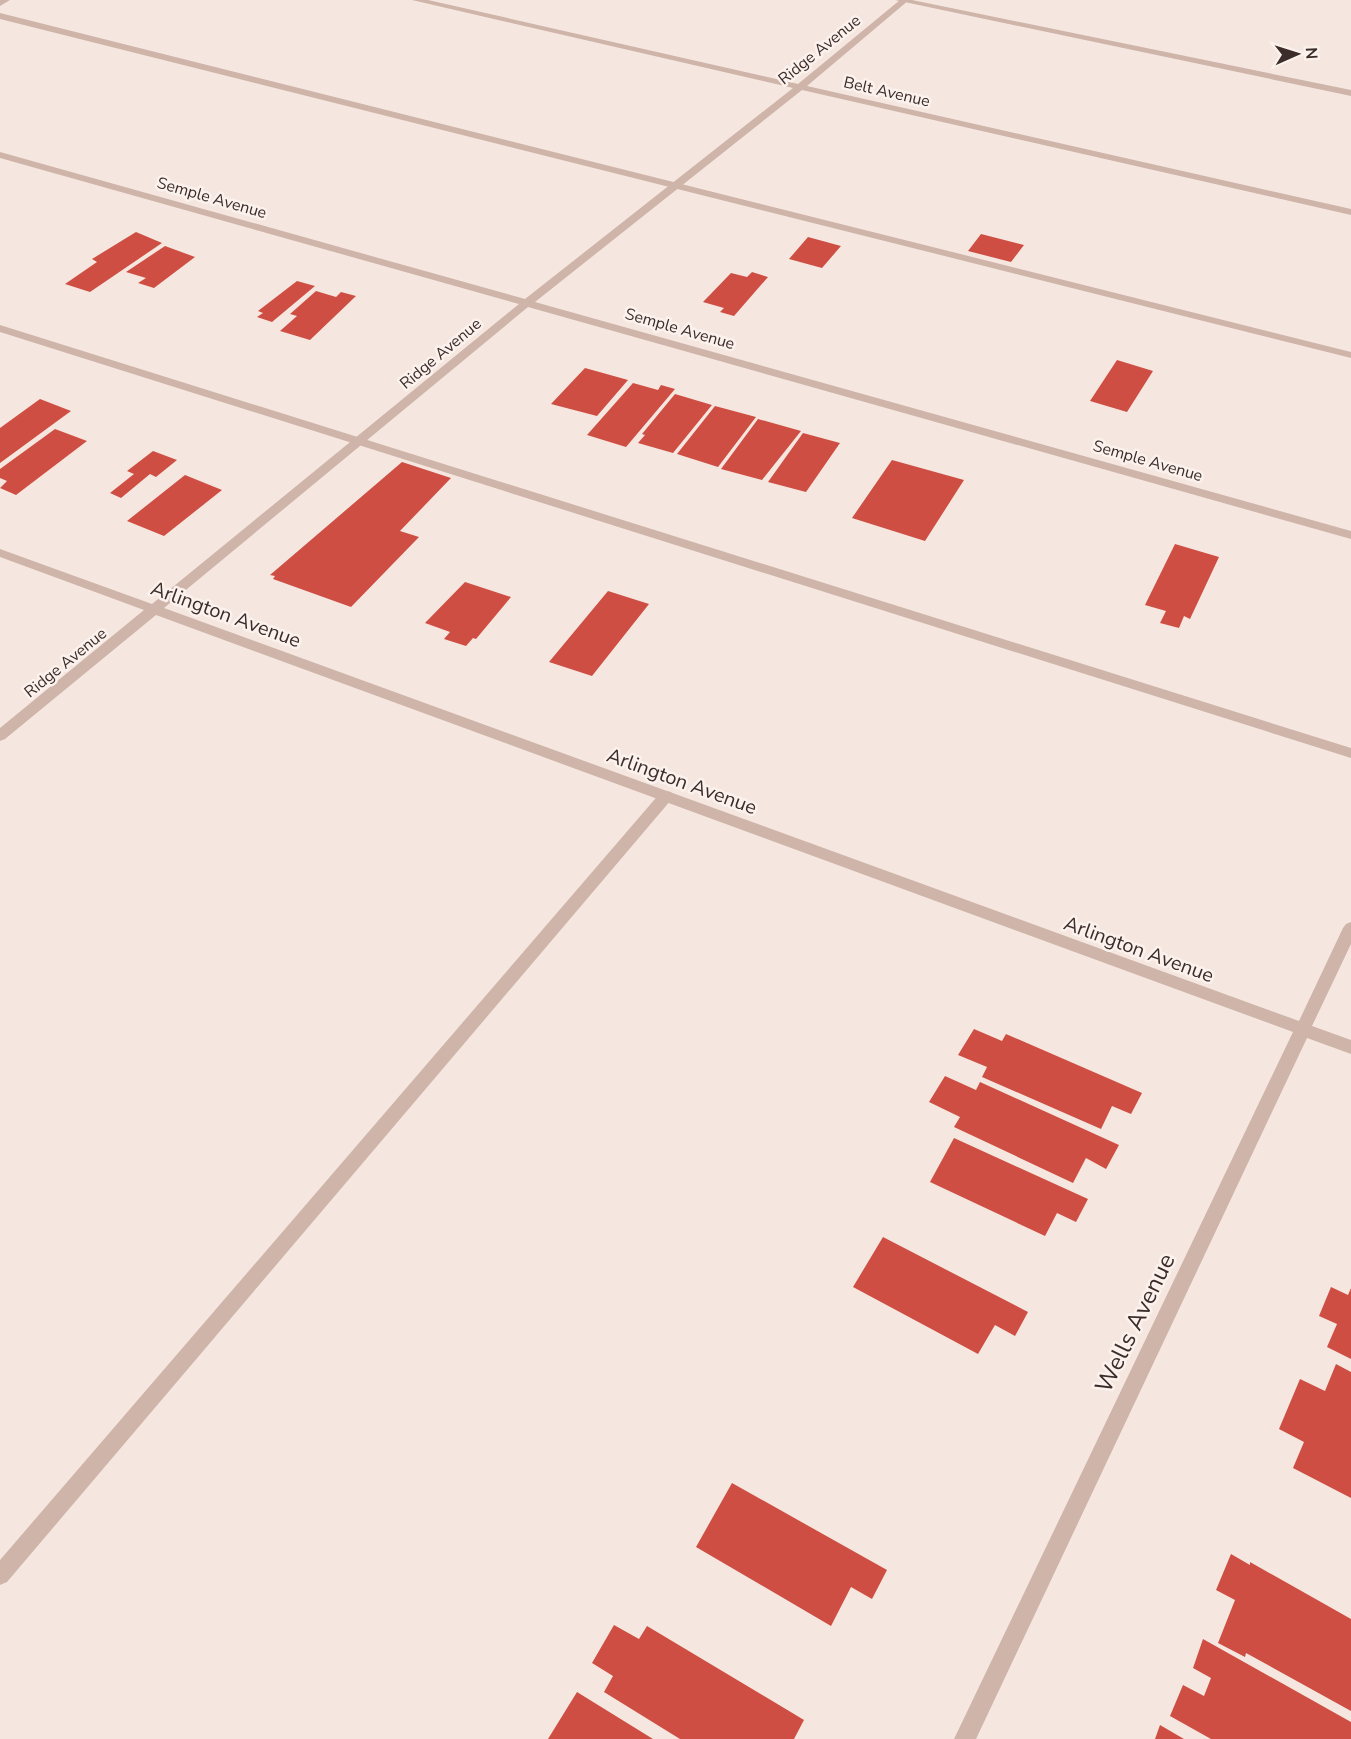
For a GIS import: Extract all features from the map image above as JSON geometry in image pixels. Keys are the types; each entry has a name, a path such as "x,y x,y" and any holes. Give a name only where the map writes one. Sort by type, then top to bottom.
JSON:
{"street":[{"path":"0,3 6,0"},
{"name":"Belt Avenue","path":"416,0 1351,212"},
{"path":"902,0 1351,93"},
{"name":"Ridge Avenue","path":"0,736 528,302 800,87 902,0"},
{"path":"0,15 1351,355"},
{"name":"Semple Avenue","path":"0,155 1351,535"},
{"path":"0,328 1351,753"},
{"name":"Arlington Avenue","path":"0,553 1351,1047"},
{"path":"0,1575 666,796"},
{"name":"Wells Avenue","path":"965,1739 1351,928"}],"building":[{"path":"136,232 162,243 90,292 65,284 97,262 92,259"},
{"path":"981,234 1024,245 1011,262 968,251"},
{"path":"808,237 841,246 822,268 789,259"},
{"path":"165,246 195,257 154,288 138,283 146,278 126,272"},
{"path":"752,272 768,277 734,316 720,312 724,308 703,302 731,273 747,277"},
{"path":"297,281 315,286 272,322 257,317 263,313 258,311"},
{"path":"316,291 336,297 341,292 356,296 310,340 280,331 297,316 290,314"},
{"path":"1117,360 1153,371 1127,412 1090,401"},
{"path":"585,368 628,380 597,416 551,404"},
{"path":"633,383 658,390 661,385 675,389 626,447 587,435"},
{"path":"675,394 712,405 673,453 638,443 645,435 642,434"},
{"path":"40,399 71,411 0,463 0,428"},
{"path":"715,406 756,417 718,467 677,454"},
{"path":"758,419 801,431 762,480 721,469"},
{"path":"55,429 87,441 16,495 0,488 7,481 0,478 0,469"},
{"path":"803,433 840,443 806,492 768,482"},
{"path":"153,451 177,460 156,477 150,474 121,498 110,493 134,474 127,471"},
{"path":"892,460 964,480 925,541 852,518"},
{"path":"402,462 451,478 400,531 419,537 351,607 273,579 275,576 270,575"},
{"path":"185,475 222,490 164,536 127,521"},
{"path":"1175,544 1219,557 1190,619 1184,616 1179,628 1160,623 1166,611 1145,605"},
{"path":"465,582 511,597 476,639 473,638 466,646 444,639 450,632 425,623"},
{"path":"608,591 649,604 592,676 549,662"},
{"path":"974,1029 1002,1041 1006,1034 1142,1093 1131,1114 1112,1106 1101,1129 982,1077 987,1067 958,1055"},
{"path":"945,1076 976,1090 980,1082 1119,1145 1106,1169 1086,1158 1073,1183 954,1127 960,1117 929,1102"},
{"path":"954,1138 1088,1199 1076,1222 1057,1213 1045,1236 930,1182"},
{"path":"883,1237 1028,1312 1015,1336 995,1325 978,1354 853,1287"},
{"path":"1331,1287 1348,1295 1351,1288 1351,1359 1327,1347 1337,1324 1319,1316"},
{"path":"1336,1364 1351,1372 1351,1498 1293,1468 1304,1442 1279,1429 1300,1379 1325,1391"},
{"path":"732,1483 887,1570 872,1599 851,1587 831,1626 696,1547"},
{"path":"1231,1554 1250,1565 1250,1562 1351,1619 1351,1711 1246,1653 1245,1657 1218,1643 1235,1600 1216,1590"},
{"path":"614,1625 639,1639 647,1626 804,1720 794,1739 680,1739 604,1692 613,1676 592,1663"},
{"path":"1203,1639 1351,1722 1351,1739 1211,1739 1170,1716 1183,1685 1204,1696 1211,1678 1193,1668"},
{"path":"577,1692 653,1739 548,1739"},
{"path":"1160,1725 1184,1739 1155,1739"}]}
